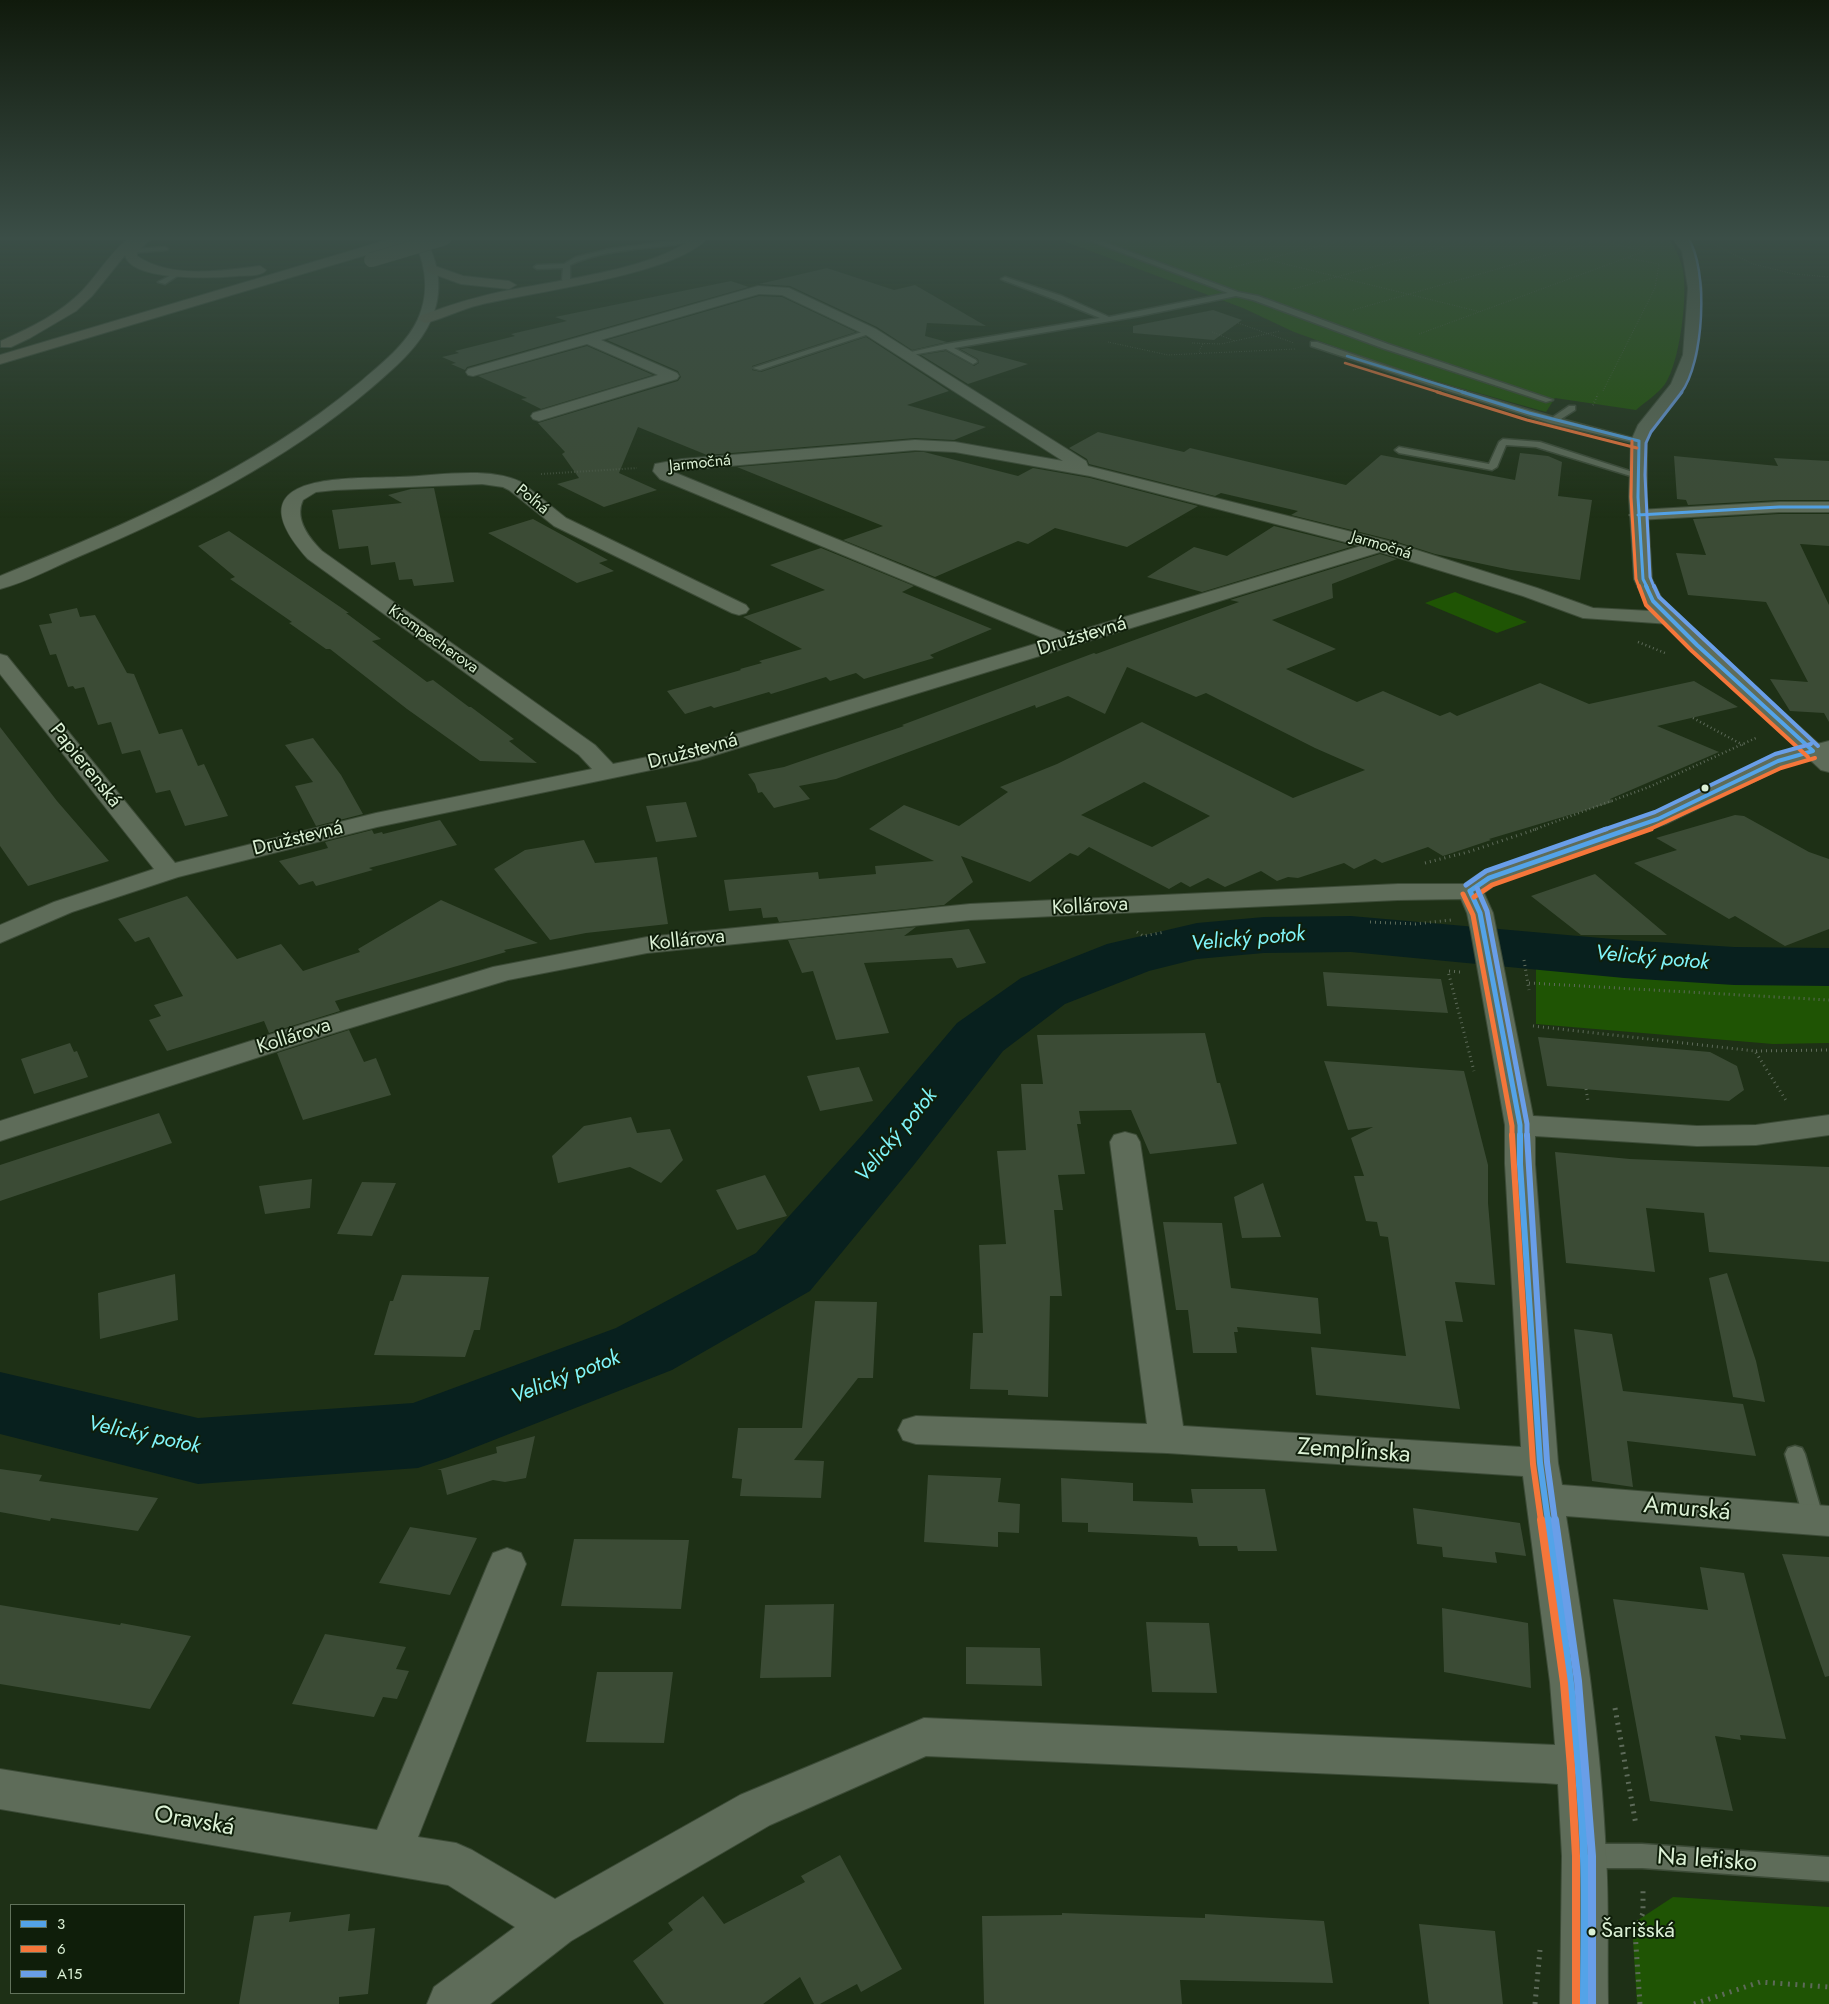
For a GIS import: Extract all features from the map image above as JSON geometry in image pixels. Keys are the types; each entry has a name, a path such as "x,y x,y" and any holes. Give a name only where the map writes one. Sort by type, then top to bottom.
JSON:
{"highway":[{"path":"0,347 33,332"},
{"path":"0,360 95,332"},
{"path":"0,373 130,332"}],"street":[{"path":"0,583 146,520 227,479 269,455 327,416 368,384 403,349 415,332"},
{"name":"Jarmočná","path":"474,372 614,332"},
{"name":"Jarmočná","path":"870,332 1090,471"},
{"path":"1691,332 1690,355 1678,385 1644,428 1639,441 1637,475 1638,515 1643,579 1653,601 1670,618 1824,754"},
{"path":"538,416 672,376 588,339"},
{"name":"Jarmočná","path":"1067,641 666,475 660,468 682,464 915,445 955,447 1090,471 1342,534 1530,592 1590,614 1670,618"},
{"name":"Poľná","path":"304,491 335,485 496,479 515,486 560,522 740,609"},
{"name":"Krompecherova","path":"304,491 296,497 292,507 292,518 300,538 315,555 587,750 609,773"},
{"path":"1638,515 1829,507"},
{"name":"Družstevná","path":"0,935 63,907 169,872 376,820 691,755 1382,545"},
{"name":"Papierenská","path":"0,660 169,872"},
{"path":"1584,2004 1584,1856 1578,1766 1571,1682 1540,1463 1520,1164 1520,1125 1488,948 1480,913 1470,891 1489,878 1648,822 1694,803 1778,761 1824,754"},
{"name":"Kollárova","path":"0,1131 317,1029 503,973 647,945 970,912 1398,892 1470,891"},
{"path":"1520,1125 1696,1136 1756,1135 1816,1127"},
{"path":"1125,1142 1167,1439"},
{"name":"Zemplínska","path":"916,1430 1167,1439 1540,1463"},
{"name":"Amurská","path":"1545,1499 1821,1521"},
{"path":"389,1855 507,1564"},
{"path":"450,2004 555,1925 755,1810 924,1737 1545,1763 1578,1766"},
{"name":"Oravská","path":"0,1789 456,1865 555,1925"}],"lane":[{"path":"758,368 870,332"},
{"path":"906,354 1032,332"},
{"path":"1345,332 1548,400"},
{"path":"1314,344 1553,421 1639,441"},
{"path":"946,346 973,362"},
{"path":"1553,421 1572,408"},
{"path":"1399,450 1492,467 1503,442 1538,444 1637,475"},
{"path":"1795,1454 1821,1521"},
{"name":"Na letisko","path":"1584,1856 1642,1856 1829,1869"}],"path":[{"path":"1212,332 1236,341"},
{"path":"1261,332 1294,343"},
{"path":"1192,343 1221,344 1277,332"},
{"path":"1386,346 1426,332"},
{"path":"1603,391 1633,332"},
{"path":"1105,341 1168,355 1301,349"},
{"path":"1201,354 1199,351 1203,344"},
{"path":"496,479 511,476 588,470 660,468"},
{"path":"1693,718 1751,749"},
{"path":"1143,936 1170,931"},
{"path":"1526,968 1529,983 1529,1000"},
{"path":"1529,983 1829,1000"},
{"path":"1529,1017 1531,1035"},
{"path":"1530,1026 1755,1051 1829,1050"},
{"path":"1755,1051 1816,1127"},
{"path":"1613,1698 1642,1856 1643,1913 1636,1931 1640,2004"},
{"path":"1694,2004 1760,1982 1829,1987"}],"green space":[{"path":"1294,332 1681,332 1675,360 1665,384 1636,410 1555,398 1546,412 1414,375"},
{"path":"1455,592 1527,622 1497,633 1425,603"},
{"path":"1536,966 1709,982 1829,985 1829,1043 1773,1044 1536,1024"},
{"path":"1673,1897 1829,1907 1829,2004 1637,2004 1632,1924"}],"building":[{"path":"522,332 592,332 467,367 465,370 451,364 456,363 442,357 459,353 455,351 515,336 511,334"},
{"path":"636,332 855,332 752,366 752,370 761,372 866,337 949,391 907,405 986,427 954,440 915,438 707,455 638,427 619,473 657,490 604,507 557,484 579,478 562,454 565,452 538,423 678,381 681,377 678,371 607,340"},
{"path":"884,332 926,332 925,336 947,342 912,350"},
{"path":"1133,332 1226,332 1214,340"},
{"path":"587,346 653,375 541,409 521,399 527,398 478,376"},
{"path":"968,348 1028,364 968,384 921,355 946,351 974,366 979,363 978,359 960,349"},
{"path":"1098,432 1184,452 1190,448 1346,485 1381,455 1515,480 1520,453 1548,456 1562,462 1558,496 1592,500 1580,580 1511,570 1435,554 1388,539 1291,515 1298,511 1221,493 1215,496 1089,464 1087,459 1069,448"},
{"path":"924,452 1018,476 1033,468 1090,478 1198,506 1127,547 1055,528 1028,544 1018,541 935,577 843,540 883,526 737,467"},
{"path":"1674,456 1778,466 1774,458 1829,461 1829,500 1779,500 1688,505 1686,500 1677,499"},
{"path":"434,488 454,582 414,586 412,579 399,580 395,562 371,565 368,546 339,549 332,510 402,503 388,495 411,489"},
{"path":"1779,514 1829,514 1829,546 1800,544 1829,605 1829,722 1824,713 1790,711 1770,679 1808,682 1766,602 1688,595 1676,553 1706,555 1693,519"},
{"path":"533,519 608,560 599,563 614,571 577,583 488,533"},
{"path":"1274,526 1354,546 1202,592 1147,577 1194,547 1227,556"},
{"path":"229,531 349,613 346,613 381,639 372,641 427,682 433,680 471,707 514,739 509,741 537,763 480,761 407,709 330,649 326,649 289,623 292,622 230,579 235,577 198,546"},
{"path":"821,548 914,586 902,592 992,629 930,655 934,658 864,679 856,673 830,681 826,677 771,694 769,692 714,708 711,706 685,714 667,691 741,670 762,663 759,661 802,649 743,617 825,590 770,565"},
{"path":"1380,554 1397,559 1332,584 1333,598 1272,620 1336,649 1286,669 1357,702 1383,691 1440,716 1450,712 1457,716 1540,683 1589,704 1694,681 1738,707 1657,726 1719,752 1610,799 1613,802 1489,839 1491,840 1443,856 1428,847 1382,863 1375,859 1354,869 1344,863 1298,878 1288,877 1277,881 1261,871 1225,887 1208,878 1190,887 1181,882 1169,889 1089,847 1078,856 1070,853 1030,882 961,856 973,882 944,905 779,922 777,917 763,918 761,908 729,911 724,880 818,872 819,879 876,874 875,866 934,861 869,829 904,805 959,826 1008,792 1000,787 1057,764 1142,722 1293,798 1365,770 1315,748 1206,693 1196,697 1127,667 1105,714 1068,696 1036,708 1035,705 836,779 799,786 810,799 774,808 762,792 758,793 755,784 748,774 784,767 904,726 902,725 1094,653 1096,654 1239,602 1230,600","holes":["1144,782 1210,816 1152,847 1081,815"]},
{"path":"77,608 80,617 95,615 127,673 134,674 159,734 182,729 198,766 204,764 228,816 185,826 170,790 156,793 140,750 122,754 111,722 98,725 84,687 75,689 73,686 68,687 56,654 50,655 39,625 52,623 49,614"},
{"path":"0,727 57,801 109,861 28,886 0,846"},
{"path":"313,738 341,775 363,814 316,826 295,786 313,782 285,745"},
{"path":"686,802 697,837 656,842 646,806"},
{"path":"1735,815 1744,816 1809,852 1829,859 1829,929 1785,946 1735,916 1729,919 1634,863 1677,850 1656,838"},
{"path":"440,820 457,845 369,868 373,870 316,886 313,881 299,885 279,861 328,848 325,842 372,830 374,834 382,832 383,834"},
{"path":"584,840 595,863 657,857 668,924 586,933 550,940 494,869 525,850"},
{"path":"1595,874 1667,935 1581,935 1531,896"},
{"path":"187,896 237,959 281,944 303,971 360,952 358,949 441,900 538,943 504,950 506,952 335,1001 340,1011 269,1033 264,1021 167,1051 149,1020 161,1016 154,1005 183,996 149,937 135,942 118,919"},
{"path":"916,927 904,936 969,929 986,963 957,968 952,958 864,963 889,1033 836,1040 813,971 802,973 788,940"},
{"path":"1323,972 1441,979 1448,1013 1327,1006"},
{"path":"349,1030 364,1062 376,1058 391,1095 303,1120 277,1053"},
{"path":"1205,1033 1217,1083 1220,1083 1237,1144 1150,1154 1131,1110 1079,1111 1081,1124 1077,1124 1085,1174 1058,1175 1063,1210 1054,1210 1062,1296 1050,1296 1048,1397 1008,1395 1008,1390 970,1389 973,1333 983,1333 979,1245 1006,1244 997,1151 1026,1150 1021,1084 1043,1084 1037,1035"},
{"path":"1538,1037 1710,1052 1737,1066 1744,1090 1729,1101 1547,1086"},
{"path":"70,1043 74,1052 77,1051 88,1077 34,1094 21,1059"},
{"path":"1324,1061 1464,1071 1488,1165 1488,1203 1495,1285 1455,1282 1463,1322 1445,1321 1460,1409 1316,1395 1311,1347 1406,1356 1388,1237 1380,1236 1377,1222 1366,1221 1354,1176 1364,1176 1351,1138 1373,1127 1348,1130"},
{"path":"859,1067 873,1101 820,1111 807,1076"},
{"path":"159,1113 172,1143 0,1201 0,1165"},
{"path":"631,1117 637,1133 670,1129 683,1160 661,1183 630,1167 558,1183 552,1156 584,1126"},
{"path":"1555,1152 1630,1159 1829,1167 1829,1262 1709,1252 1704,1213 1646,1208 1655,1272 1566,1263"},
{"path":"765,1175 787,1216 737,1230 716,1190"},
{"path":"312,1179 310,1208 265,1214 259,1186"},
{"path":"362,1182 396,1183 372,1236 337,1234"},
{"path":"1263,1183 1281,1237 1242,1238 1234,1197"},
{"path":"1163,1222 1222,1223 1231,1288 1318,1298 1321,1334 1237,1327 1238,1332 1234,1332 1237,1353 1193,1353 1188,1310 1176,1310"},
{"path":"1727,1273 1756,1361 1765,1402 1733,1397 1709,1278"},
{"path":"175,1274 178,1320 100,1339 98,1293"},
{"path":"402,1275 489,1277 480,1330 474,1330 465,1357 374,1355 390,1301 393,1301"},
{"path":"815,1301 877,1302 873,1378 858,1378 794,1460 824,1461 821,1498 740,1496 742,1479 732,1478 738,1428 802,1428"},
{"path":"1574,1329 1612,1334 1623,1391 1743,1404 1756,1456 1627,1441 1633,1487 1592,1481"},
{"path":"535,1436 526,1478 505,1482 493,1480 447,1495 441,1470 437,1470 497,1453 496,1447"},
{"path":"0,1469 42,1475 39,1481 158,1498 138,1531 51,1518 50,1521 0,1512"},
{"path":"928,1475 1001,1478 998,1502 1020,1504 1019,1533 998,1532 998,1547 924,1542"},
{"path":"1061,1478 1133,1483 1133,1501 1193,1503 1191,1489 1265,1489 1277,1551 1238,1551 1237,1546 1199,1546 1197,1537 1088,1532 1088,1523 1062,1522"},
{"path":"1413,1508 1520,1523 1526,1556 1495,1552 1497,1563 1443,1557 1442,1547 1417,1544"},
{"path":"410,1527 477,1538 450,1595 379,1583"},
{"path":"574,1539 689,1540 681,1609 561,1606"},
{"path":"1782,1554 1829,1557 1829,1676 1825,1677"},
{"path":"1700,1567 1744,1573 1786,1739 1740,1735 1741,1740 1715,1736 1733,1811 1650,1801 1613,1599 1708,1610"},
{"path":"834,1604 831,1677 760,1678 765,1605"},
{"path":"0,1605 120,1625 121,1623 191,1636 150,1709 0,1684"},
{"path":"1442,1608 1528,1623 1531,1688 1444,1672"},
{"path":"1146,1622 1209,1623 1217,1693 1152,1692"},
{"path":"325,1634 406,1647 396,1669 409,1671 397,1699 383,1697 374,1717 292,1704"},
{"path":"966,1647 1040,1648 1042,1686 966,1684"},
{"path":"597,1672 673,1672 664,1743 586,1742"},
{"path":"840,1855 902,1969 861,1992 857,1984 820,2004 814,2004 800,1977 763,2004 664,2004 633,1961 673,1930 668,1923 703,1896 724,1924 805,1882 801,1876"},
{"path":"291,1912 289,1922 350,1914 348,1931 375,1928 368,1994 339,1997 339,2004 239,2004 254,1916"},
{"path":"1062,1913 1205,1918 1205,1914 1324,1921 1333,1983 1180,1980 1182,2004 984,2004 982,1916 1062,1915"},
{"path":"1419,1924 1495,1931 1503,2004 1429,2004"}],"waterway":[{"name":"Velický potok","path":"0,1403 198,1451 418,1435 644,1349 783,1272 888,1150 980,1037 1043,991 1129,957 1197,941 1264,935 1351,934 1624,959 1734,966 1829,967"}],"transit line":[{"name":"A15","path":"1699,332 1697,356 1684,389 1651,432 1646,443 1645,475 1650,577 1659,597 1818,746"},
{"name":"3","path":"1347,356 1529,413 1639,441"},
{"name":"6","path":"1345,363 1527,420 1637,448"},
{"name":"6","path":"1632,441 1631,497 1636,579 1646,605 1692,651 1808,757"},
{"name":"3","path":"1639,441 1638,497 1643,579 1653,601 1697,645 1813,751"},
{"name":"3","path":"1638,515 1779,507 1829,507"},
{"name":"A15","path":"1466,885 1486,871 1655,812 1775,754 1811,744"},
{"name":"3","path":"1470,891 1489,878 1658,819 1778,761 1813,751"},
{"name":"6","path":"1474,897 1492,885 1660,826 1781,768 1815,758"},
{"name":"A15","path":"1477,888 1487,911 1527,1124 1547,1462 1578,1681 1592,1856 1592,2004"},
{"name":"3","path":"1470,891 1480,913 1520,1125 1520,1164 1540,1463 1571,1682 1578,1767 1584,1856 1584,2004"},
{"name":"6","path":"1463,894 1473,915 1512,1126 1533,1464 1564,1683 1571,1768 1576,1856 1576,2004"}],"place":[{"name":"Šarišská","path":"1592,1932"}]}
